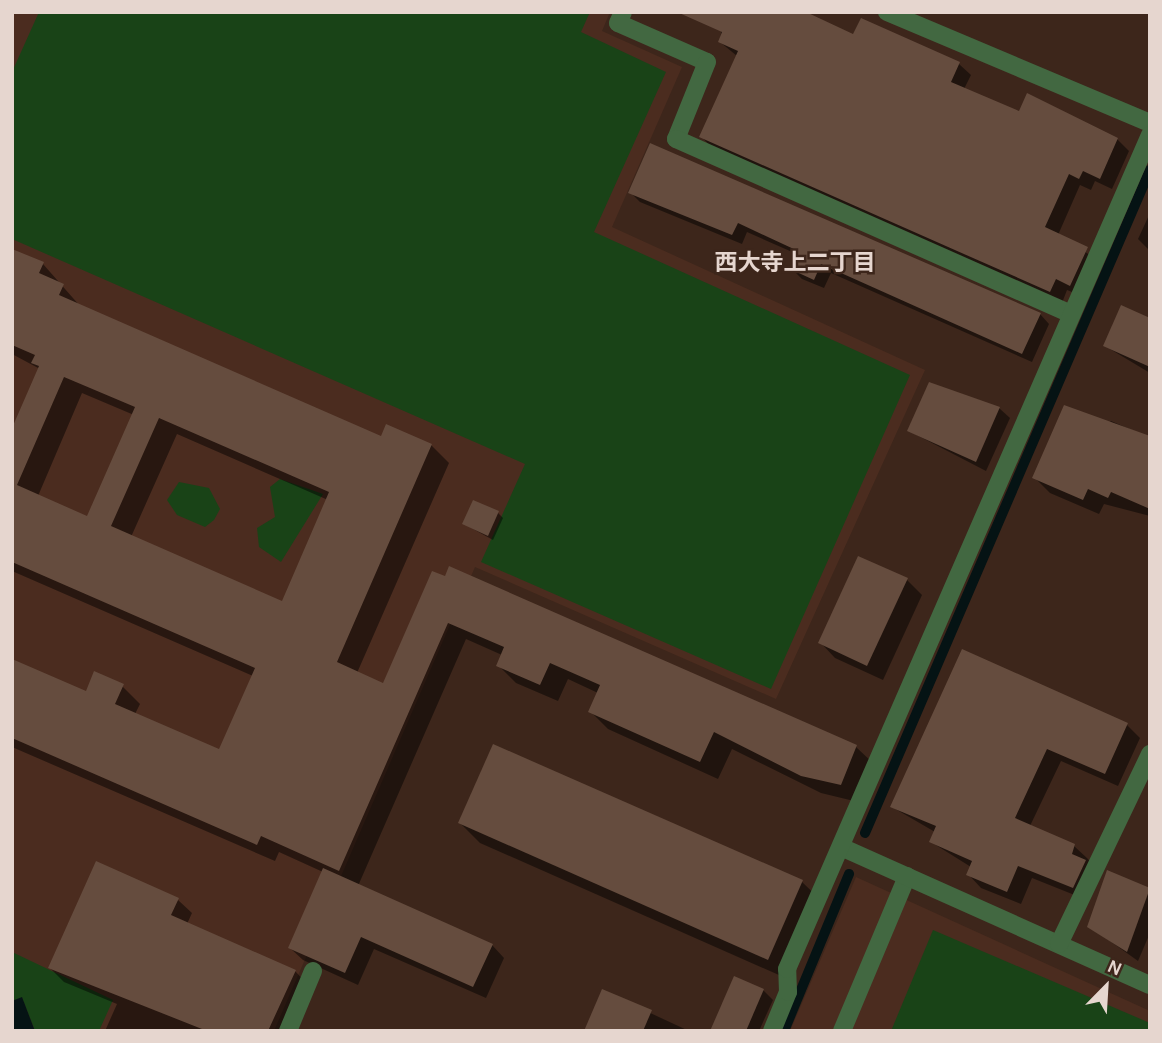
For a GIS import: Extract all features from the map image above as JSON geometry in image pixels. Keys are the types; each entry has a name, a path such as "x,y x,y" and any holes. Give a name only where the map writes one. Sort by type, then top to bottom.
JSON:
{"street":[{"path":"623,12 618,23 707,62 676,139 1071,314"},
{"path":"772,1031 788,992 787,969 1071,314 1149,122 887,12"},
{"path":"1059,944 1150,754"},
{"path":"841,847 1150,985"},
{"path":"842,1031 907,876"},
{"path":"288,1031 313,971"}],"shaded area":[{"path":"12,12 610,12 602,31 682,67 612,227 925,370 776,699 475,567 274,1031 12,1031"},
{"path":"856,877 1150,1011 1150,1031 790,1031"},
{"path":"22,997 35,1031 12,1031 12,1001"}],"green space":[{"path":"39,12 590,12 581,32 666,72 594,232 910,375 771,689 481,562 525,464 12,239 12,72"},
{"path":"280,479 323,494 281,562 259,547 257,528 275,517 270,487"},
{"path":"179,482 209,488 220,509 214,520 205,527 177,515 167,500"},
{"path":"933,930 1150,1023 1150,1031 891,1031"},
{"path":"12,952 113,1000 99,1031 35,1031 22,998 12,1001"}],"building":[{"path":"677,12 806,12 853,34 861,18 960,62 951,82 1019,111 1027,93 1118,138 1100,179 1083,171 1079,179 1069,174 1045,227 1088,247 1070,286 1056,279 1050,292 699,137 738,51 718,42 722,32"},
{"path":"650,143 1041,313 1022,354 821,264 814,280 790,269 798,251 738,223 732,235 628,193"},
{"path":"12,249 44,262 39,273 64,284 59,295 381,436 386,424 432,444 337,662 383,683 432,571 445,576 449,566 857,745 841,785 801,776 714,732 700,762 588,712 600,685 550,663 540,685 496,666 504,647 448,623 339,871 261,836 257,845 12,738 12,659 86,691 94,671 124,684 115,704 219,749 255,668 12,562 12,428 39,366 31,363 35,355 12,345","holes":["64,377 135,407 87,516 17,485","159,418 329,492 282,601 111,526"]},
{"path":"1121,305 1150,318 1150,367 1103,346"},
{"path":"929,382 1000,407 976,462 907,431"},
{"path":"1064,405 1150,436 1150,509 1111,492 1108,498 1088,489 1083,500 1032,478"},
{"path":"473,500 499,511 488,536 462,524"},
{"path":"858,556 908,578 867,666 818,643"},
{"path":"962,649 1128,723 1105,774 1047,749 1015,818 1075,844 1072,854 1086,860 1073,888 1018,866 1007,892 966,875 972,861 929,842 936,826 890,807"},
{"path":"493,744 803,880 768,960 458,823"},
{"path":"96,861 179,898 171,915 296,970 268,1031 207,1031 48,968"},
{"path":"323,868 493,944 473,987 361,937 345,973 288,948"},
{"path":"1107,870 1150,888 1127,952 1087,927"},
{"path":"734,976 764,989 746,1031 710,1031"},
{"path":"602,989 652,1010 643,1031 584,1031"}],"waterway":[{"path":"865,833 1150,170"},
{"path":"784,1031 849,874"}],"district":[{"name":"西大寺上二丁目","path":"795,263"}]}
